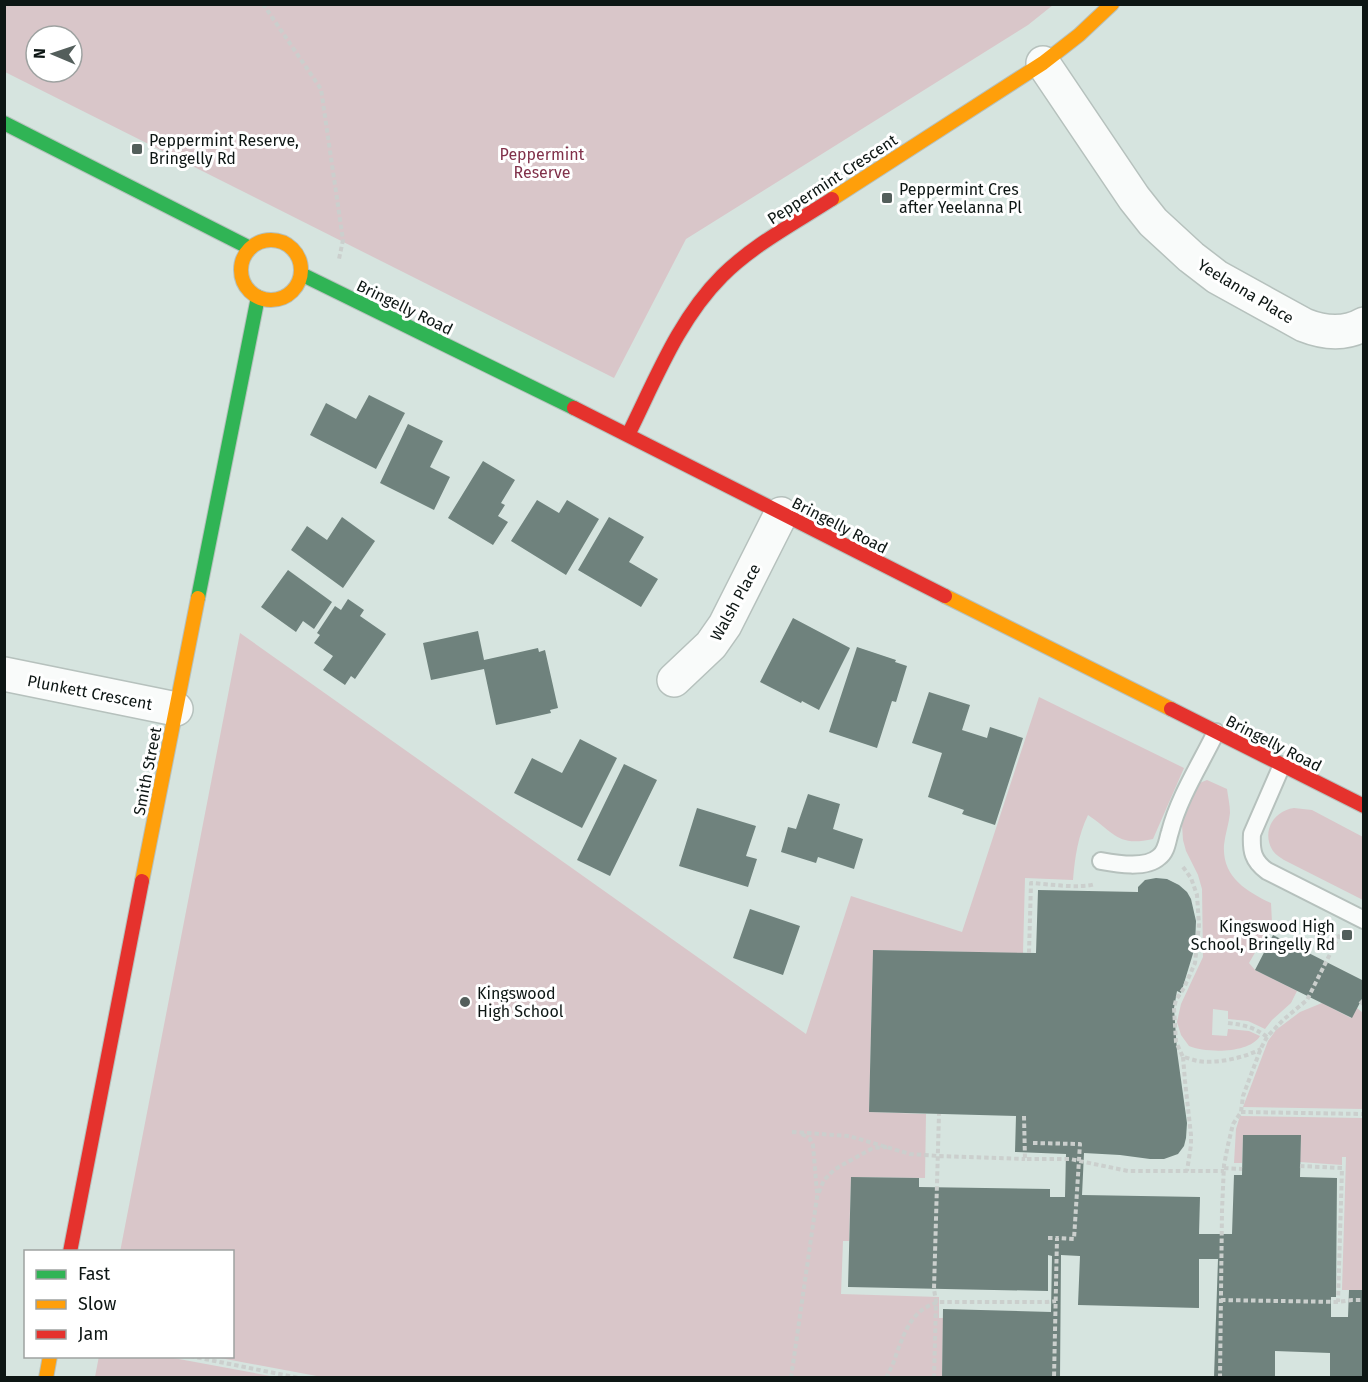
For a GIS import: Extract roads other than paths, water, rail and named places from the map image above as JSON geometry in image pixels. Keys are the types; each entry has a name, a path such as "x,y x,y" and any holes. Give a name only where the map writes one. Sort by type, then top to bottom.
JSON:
{"main road":[{"name":"Peppermint Crescent","path":"628,435 683,327 710,289 730,269 751,252 1043,63 1073,41 1112,4"},
{"path":"4,123 250,248"},
{"path":"276,240 285,243 298,256 301,274 298,284 285,297 267,300 250,292 244,284 241,265 250,248 258,242 276,240"},
{"name":"Bringelly Road","path":"301,274 628,435 1364,806"},
{"name":"Smith Street","path":"70,1250 258,297"},
{"path":"46,1377 50,1358"}],"street":[{"name":"Yeelanna Place","path":"1043,63 1134,198 1153,222 1196,262 1217,277 1313,329 1347,331 1364,324"},
{"name":"Walsh Place","path":"675,680 711,645 725,625 781,514"},
{"name":"Plunkett Crescent","path":"4,674 176,709"}],"lane":[{"path":"1101,861 1123,865 1153,862 1160,857 1167,847 1183,796 1216,732"},
{"path":"1282,765 1252,834 1251,843 1255,859 1267,872 1364,920"}],"place":[{"name":"Peppermint Reserve, Bringelly Rd","path":"137,149"},
{"name":"Peppermint Cres after Yeelanna Pl","path":"887,198"},
{"name":"Kingswood High School, Bringelly Rd","path":"1347,935"},
{"name":"Kingswood High School","path":"465,1002"}],"park label":[{"name":"Peppermint Reserve","path":"542,163"}]}
